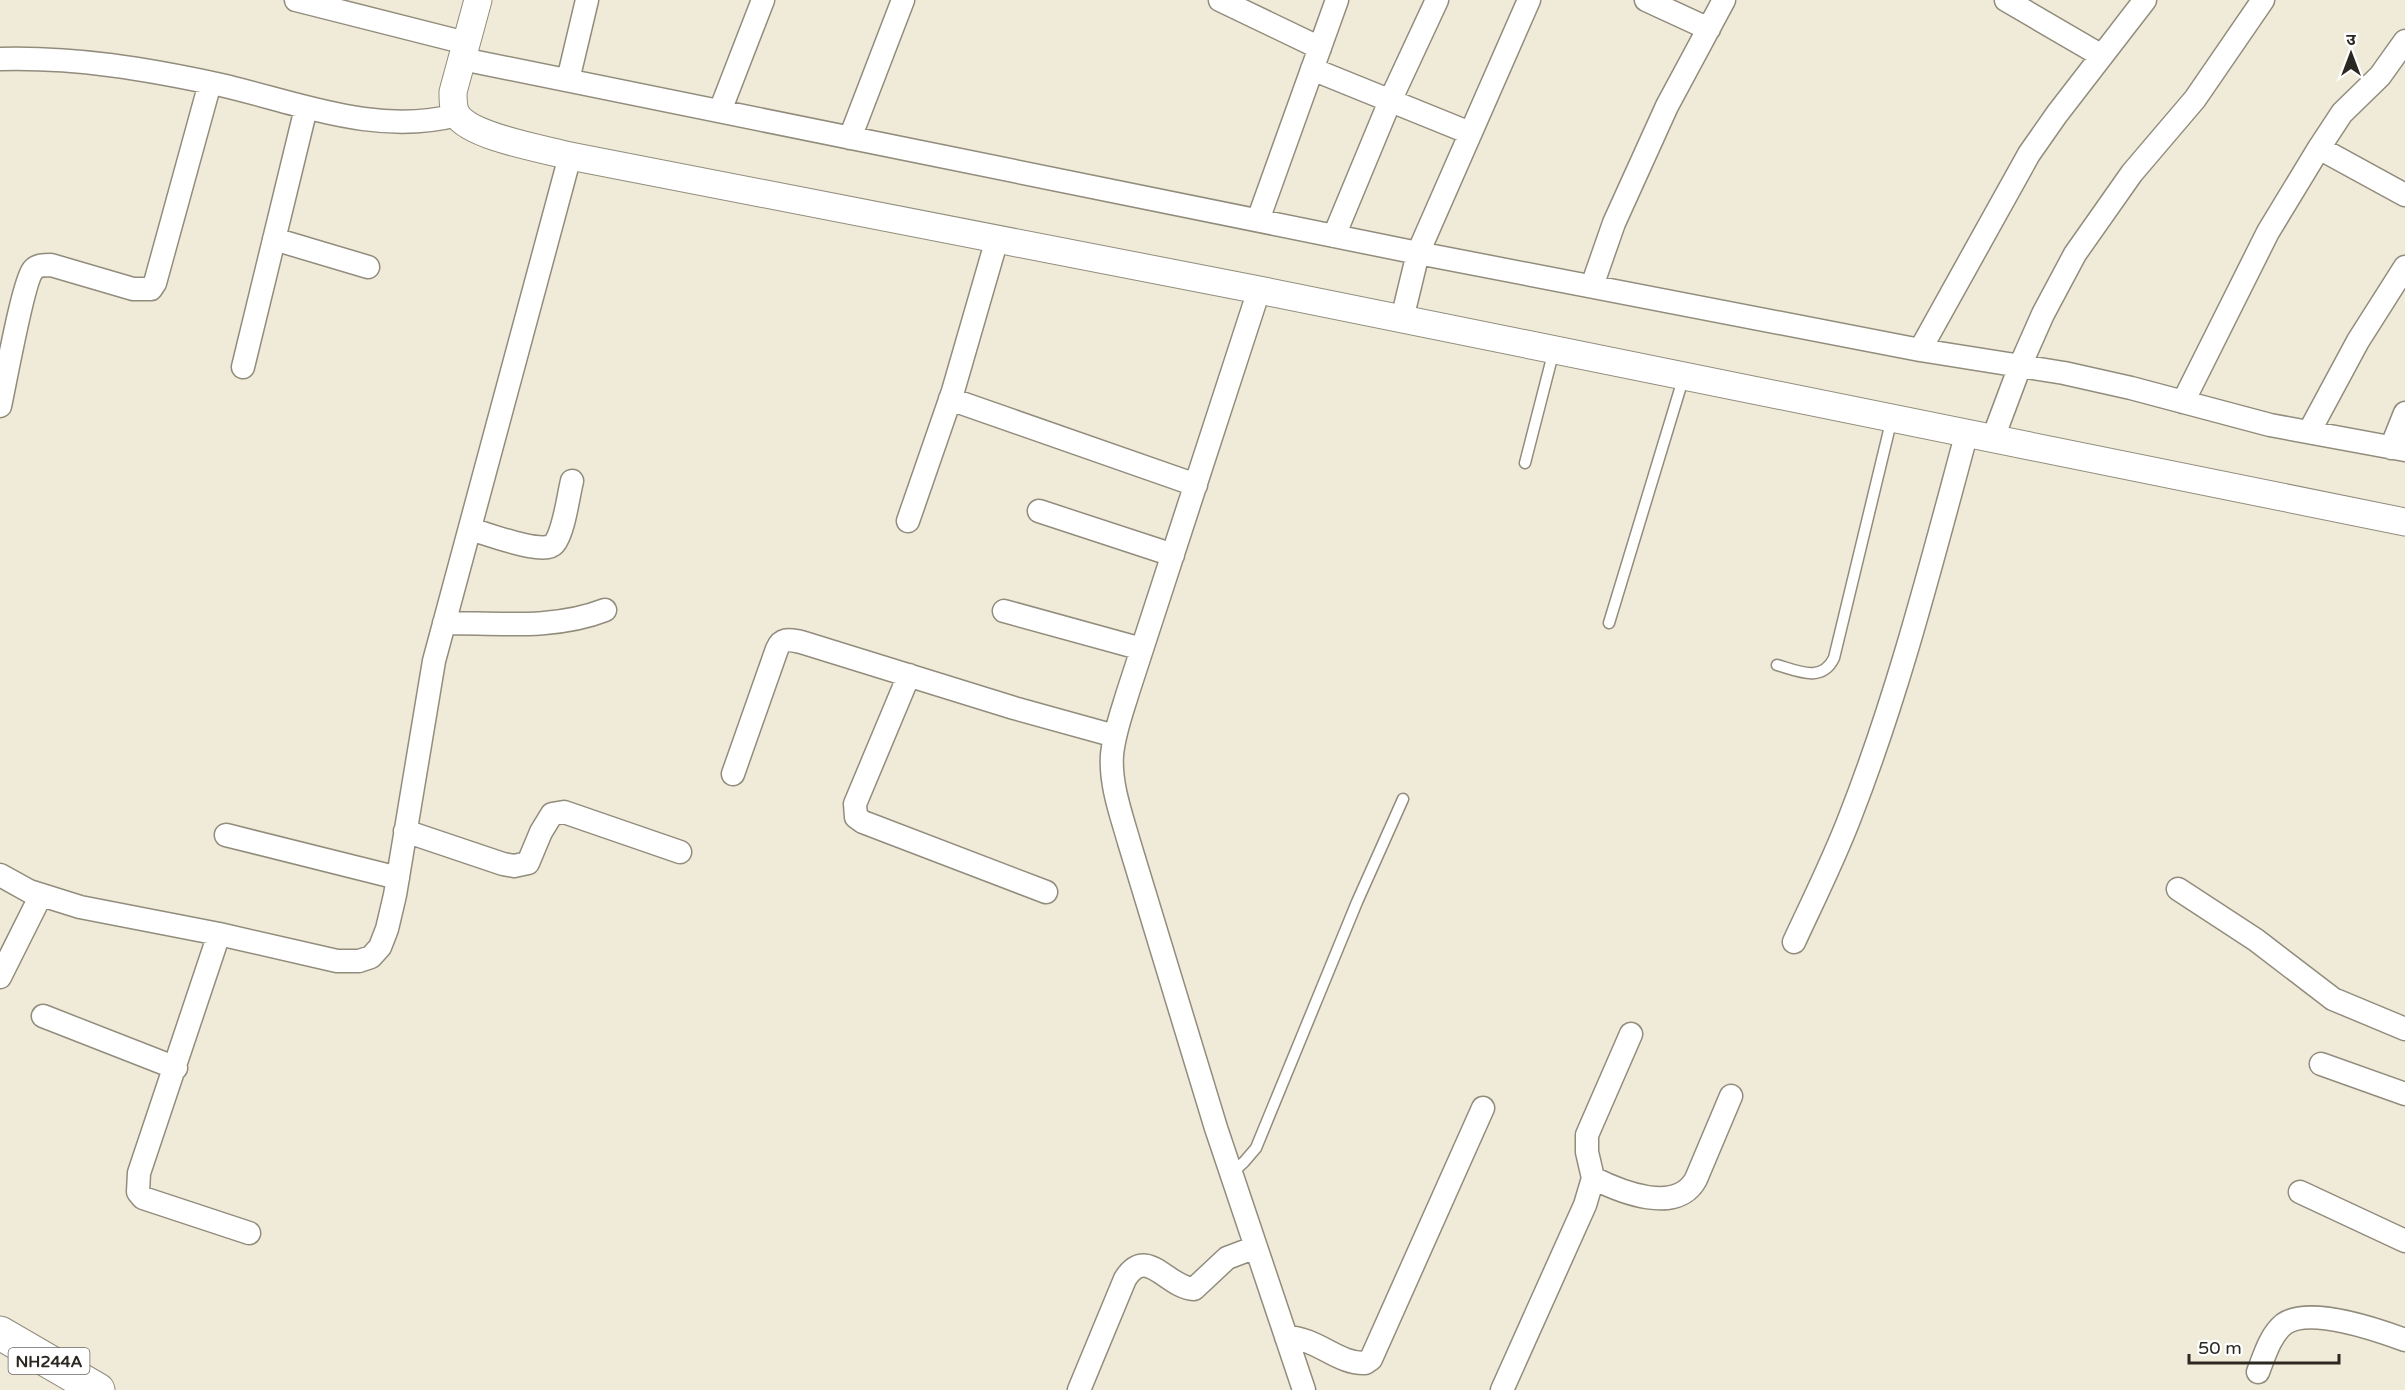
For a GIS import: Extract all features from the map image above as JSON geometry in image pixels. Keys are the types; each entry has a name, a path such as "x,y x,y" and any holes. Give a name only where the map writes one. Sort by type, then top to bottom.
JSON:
{"highway":[{"name":"NH244A","path":"0,1333 98,1390"}],"street":[{"path":"296,0 568,80 1334,236 1416,260 1592,286 1920,350 2016,375 2131,388 2270,425 2398,449 2405,413"},
{"path":"478,0 453,92 453,106 457,115 468,126 488,134 570,156 1259,290 1404,310 1554,349 1967,432 1997,428 2405,522"},
{"path":"568,80 587,0"},
{"path":"720,111 763,0"},
{"path":"850,138 903,0"},
{"path":"1220,0 1390,101 1470,133"},
{"path":"1258,220 1338,0"},
{"path":"1334,236 1390,101 1437,0"},
{"path":"1404,310 1416,260 1529,0"},
{"path":"1646,0 1709,29"},
{"path":"1592,286 1618,212 1667,106 1724,0"},
{"path":"2006,0 2103,56"},
{"path":"1920,350 2029,154 2145,0"},
{"path":"1997,428 2016,375 2075,254 2132,173 2195,99 2263,0"},
{"path":"2183,402 2259,251 2319,148 2342,113 2380,76 2405,41"},
{"path":"0,59 84,61 138,68 210,83 342,116 393,123 435,121 457,115"},
{"path":"0,406 26,290 33,269 51,265 133,289 151,289 155,284 210,83"},
{"path":"243,367 306,108"},
{"path":"2319,148 2405,195"},
{"path":"0,875 41,895 80,907 219,934 337,961 359,962 371,957 380,947 387,929 398,878 434,661 570,156"},
{"path":"274,239 368,267"},
{"path":"908,521 950,399 996,239"},
{"path":"2309,432 2353,350 2405,267"},
{"path":"1259,290 1142,649 1115,736 1112,757 1118,802 1232,1173 1304,1390"},
{"path":"950,399 1196,485"},
{"path":"1794,942 1850,818 1877,743 1929,573 1967,432"},
{"path":"470,529 530,547 546,549 552,546 558,535 572,481"},
{"path":"1039,511 1173,555"},
{"path":"444,623 564,622 605,610"},
{"path":"1004,610 1142,649"},
{"path":"733,774 777,649 782,641 801,642 1014,708 1115,736"},
{"path":"909,675 855,804 856,817 863,822 1046,892"},
{"path":"405,831 504,864 522,866 528,863 541,832 552,814 564,812 680,852"},
{"path":"226,835 398,878"},
{"path":"2178,889 2256,940 2333,999 2405,1029"},
{"path":"0,977 41,895"},
{"path":"219,934 139,1173 138,1192 143,1198 249,1233"},
{"path":"43,1016 176,1068"},
{"path":"1502,1390 1585,1205 1593,1178 1587,1152 1587,1135 1631,1034"},
{"path":"2321,1064 2405,1094"},
{"path":"1593,1178 1635,1196 1675,1197 1688,1191 1696,1179 1731,1096"},
{"path":"1286,1337 1309,1341 1352,1362 1365,1363 1371,1359 1483,1108"},
{"path":"2300,1192 2405,1241"},
{"path":"1079,1390 1130,1270 1137,1266 1149,1266 1180,1285 1194,1289 1227,1258 1257,1247"},
{"path":"2258,1372 2278,1331 2294,1319 2327,1319 2380,1331 2405,1340"}],"lane":[{"path":"1525,463 1554,349"},
{"path":"1610,623 1684,375"},
{"path":"1777,664 1802,673 1813,673 1822,671 1834,658 1892,417"},
{"path":"1232,1173 1256,1148 1357,902 1403,799"}]}
